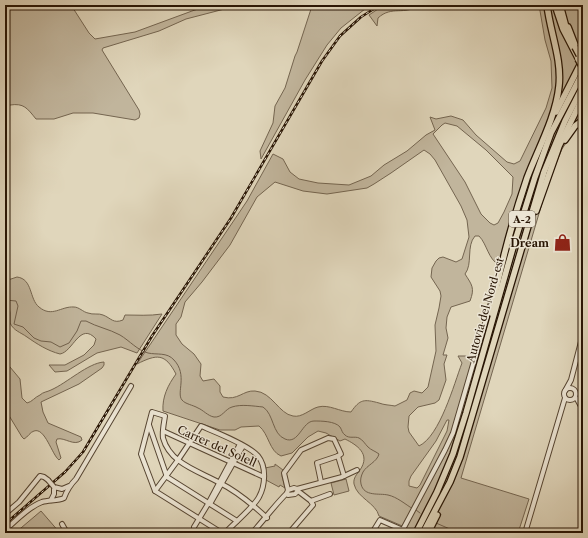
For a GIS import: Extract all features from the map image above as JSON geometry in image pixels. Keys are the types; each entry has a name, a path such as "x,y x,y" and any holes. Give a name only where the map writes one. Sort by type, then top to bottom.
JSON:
{"highway":[{"path":"477,372 498,277 524,187 550,120 558,93 560,72 547,5"},
{"path":"555,5 560,22 583,68"},
{"path":"550,120 583,60 574,48 562,5"},
{"name":"Autovia del Nord-est","path":"416,533 446,472 466,413 514,244 535,177 551,133 583,72"},
{"name":"Autovia del Nord-est","path":"423,533 450,482 466,438 546,164 562,126 583,86"},
{"path":"515,272 520,262 555,158 583,97"},
{"path":"555,158 570,132 583,120"},
{"path":"428,533 442,504 450,482"}],"street":[{"path":"372,533 380,520 402,531 445,450 453,433 498,277"},
{"path":"525,533 565,398 564,394 570,380 583,334"},
{"path":"570,380 572,389 576,394 574,398"},
{"path":"51,500 58,491 69,486 76,479 131,386"},
{"path":"565,391 569,388 572,389"},
{"path":"565,398 570,400 577,398 583,410"},
{"path":"222,533 155,491 141,454 152,412 165,416 163,438 170,452 183,465 221,483 245,498 267,518"},
{"path":"149,425 167,477 237,521"},
{"path":"155,491 167,477 201,426 242,445 258,456 263,465 264,477 259,498 225,533"},
{"name":"Carrer del Solell","path":"163,431 264,477"},
{"path":"287,492 284,473 301,450 328,438 334,439 341,454 338,456 344,476"},
{"path":"194,527 209,504 242,445"},
{"path":"321,482 316,463 338,456"},
{"path":"252,533 267,518 287,492 294,488 297,490 344,476 357,470"},
{"path":"5,514 19,502 40,476 48,480 64,496 62,499 41,502 31,508 5,530"},
{"path":"297,490 312,503"},
{"path":"57,499 58,491"},
{"path":"289,533 312,503 330,494"},
{"path":"62,524 67,533"}],"shaded area":[{"path":"5,5 71,5 89,33 95,39 135,32 210,5 236,6 186,19 159,31 103,48 102,50 139,110 139,118 135,120 93,113 73,113 54,119 36,119 28,109 19,105 10,105 5,112"},
{"path":"313,5 370,5 341,28 327,45 305,80 261,159 260,151 273,123 275,106 285,88"},
{"path":"384,5 420,5 409,10 393,11 383,14 378,18 377,26 369,15"},
{"path":"539,5 583,5 583,107 573,132 562,149 548,183 461,478 529,499 518,533 404,533 407,528 379,516 374,507 362,497 356,489 354,480 363,464 364,459 358,447 345,439 340,441 326,433 318,431 308,437 292,453 281,456 277,454 271,446 265,433 259,426 241,427 235,430 220,430 163,411 163,401 166,391 176,374 168,362 160,357 150,358 137,364 247,201 273,154 283,159 290,172 299,179 318,183 349,185 371,176 384,165 407,151 426,135 435,130 430,117 436,119 451,116 463,120 476,135 507,162 514,164 520,161 546,108 552,88 551,61 545,40","holes":["445,123 457,126 486,150 513,177 512,194 498,223 494,225 490,223 481,214 465,182 433,134","424,150 435,160 461,206 467,220 469,237 462,259 456,262 443,257 439,258 432,268 431,277 440,291 441,296 435,325 436,351 428,387 422,393 414,391 410,393 407,400 395,406 363,401 360,402 351,412 322,406 303,415 293,416 288,414 261,392 251,391 237,397 228,398 223,397 220,392 220,386 214,379 203,381 200,376 201,364 194,354 182,344 176,335 176,324 181,317 185,302 230,245 257,197 275,182 303,191 327,194 367,188","475,236 479,236 492,259 499,265 473,356 458,356 462,363 440,421 427,440 419,446 409,432 409,416 418,407 435,403 439,400 446,380 444,364 447,355 443,355 448,338 446,328 447,317 451,307 470,301 472,293 471,284 465,274 469,265 472,240","447,420 449,420 447,431 420,485 417,488 409,486 411,476 436,441"]},
{"path":"17,277 26,281 36,303 39,307 48,312 69,307 76,307 86,312 101,314 117,321 123,320 125,315 162,314 137,353 121,347 97,353 67,371 55,372 49,365 65,365 84,355 94,345 96,339 90,334 85,333 81,335 65,352 60,354 43,347 15,330 10,323 9,307 5,306 5,281"},
{"path":"5,361 20,379 22,398 27,403 42,393 57,387 84,369 104,362 102,368 79,384 41,402 43,412 48,423 81,437 82,440 76,443 63,439 57,439 56,442 61,458 59,460 42,433 34,431 24,439 5,409"},
{"path":"275,464 283,470 282,476 285,488 280,485 279,487 266,480 265,468 275,466"},
{"path":"346,479 349,491 334,495 331,483"},
{"path":"41,511 60,533 15,533"}],"waterway":[{"path":"5,300 16,301 18,306 14,324 23,327 34,338 41,341 51,342 60,347 69,343 77,331 81,321 86,321 120,335 144,352 171,357 178,366 180,372 180,393 182,400 185,403 214,417 217,417 230,408 236,406 263,407 267,410 278,433 285,439 290,440 294,439 310,422 324,421 338,425 347,436 359,438 369,448 379,454 361,476 361,484 365,491 372,494 391,496 413,509"},
{"path":"416,510 420,513"},
{"path":"436,523 459,533"}],"railway":[{"path":"5,524 65,472 83,452 152,336 231,218 322,61 340,36 361,17 380,5"}],"place":[{"name":"Dream","path":"562,243"}]}
